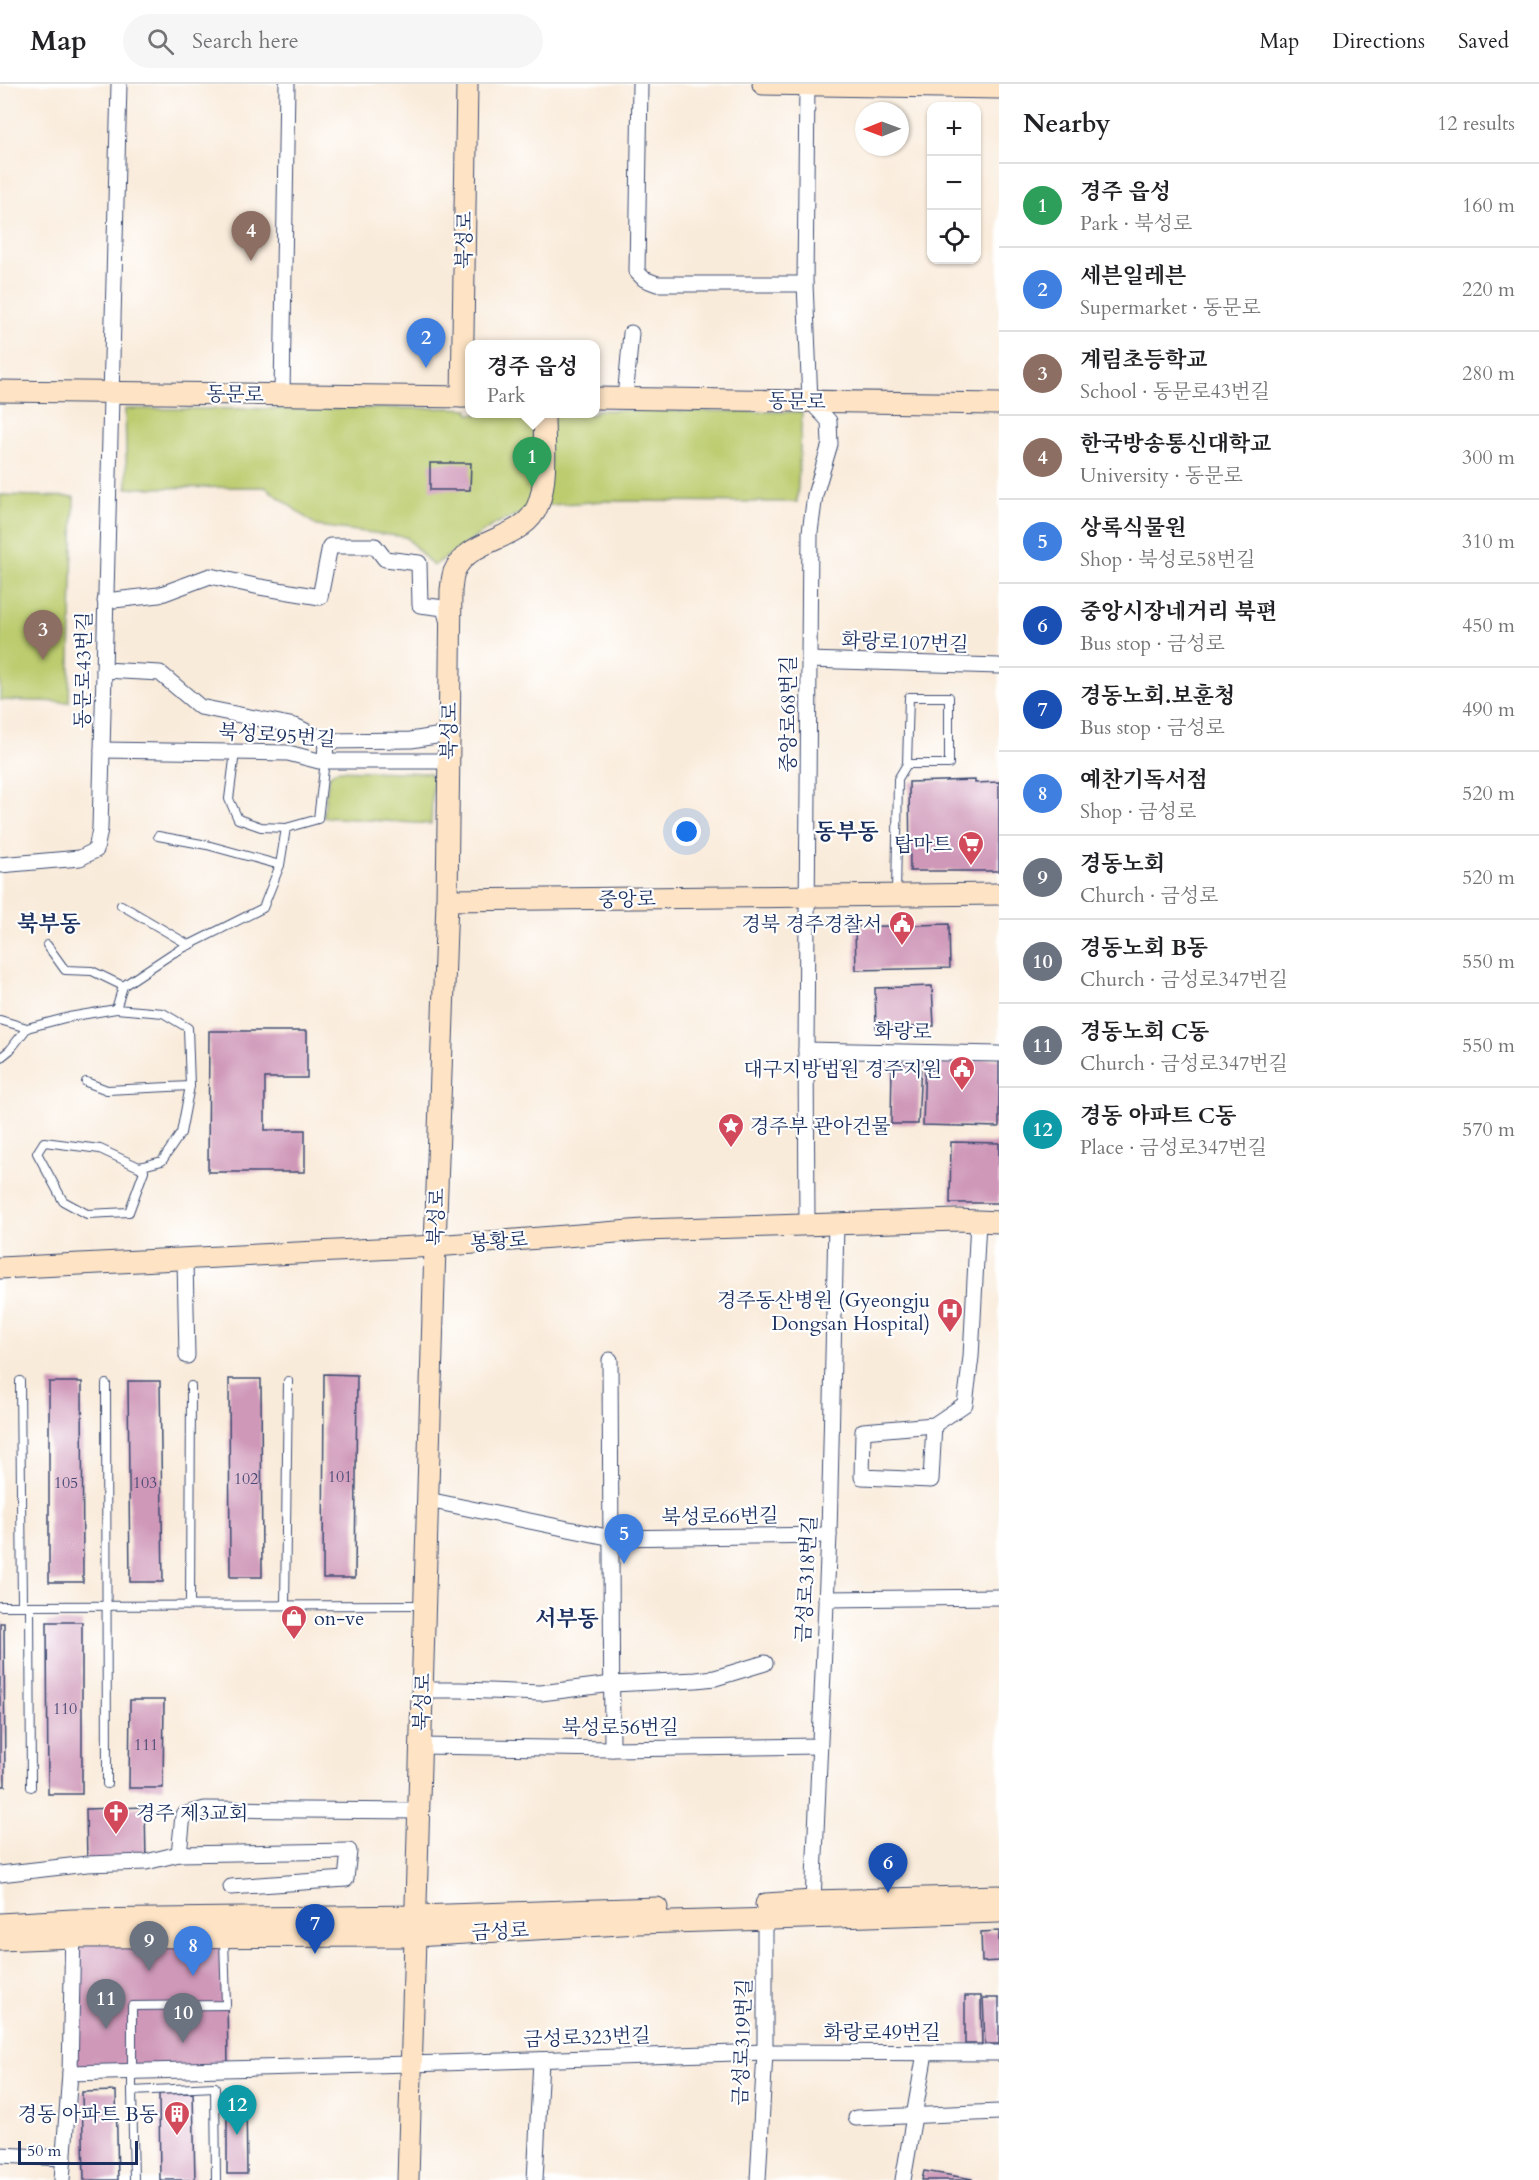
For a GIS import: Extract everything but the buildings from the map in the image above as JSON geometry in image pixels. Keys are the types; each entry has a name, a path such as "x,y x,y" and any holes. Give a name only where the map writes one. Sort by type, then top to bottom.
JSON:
{"street":[{"name":"동문로43번길","path":"0,865 80,858 96,850 100,829 119,84"},
{"path":"282,394 286,84"},
{"name":"북성로","path":"465,340 467,84"},
{"path":"640,84 637,272 644,279 657,284 805,284"},
{"path":"763,84 999,88"},
{"path":"807,85 805,284 810,401"},
{"path":"625,399 631,333"},
{"name":"동문로","path":"0,391 465,397"},
{"name":"동문로","path":"600,398 999,404"},
{"name":"중앙로68번길","path":"807,897 810,532 815,495 830,444 829,421 810,401"},
{"name":"북성로","path":"408,2180 447,900 450,629 453,573 461,560 471,552 524,525 538,506 543,483 544,418"},
{"path":"105,601 159,595 210,576 260,588 320,597 330,546 375,546 385,559 418,563 420,605 444,608 450,629"},
{"name":"화랑로107번길","path":"809,660 999,666"},
{"path":"104,670 160,673 200,707 295,726 326,741 411,740 442,735 449,725"},
{"path":"325,761 326,741"},
{"name":"북성로95번길","path":"102,750 288,753 325,761 448,761"},
{"name":"중앙로","path":"447,900 896,897 999,894"},
{"path":"807,897 807,1223"},
{"name":"화랑로","path":"806,1050 999,1054"},
{"path":"934,1425 931,1480 862,1477 863,1431 934,1425 965,1404 971,1357 978,1221"},
{"name":"봉황로","path":"0,1268 435,1246 643,1230 836,1222 999,1222"},
{"name":"금성로318번길","path":"813,1901 829,1535 836,1222"},
{"path":"185,1260 187,1356"},
{"path":"610,1360 612,1749"},
{"name":"북성로66번길","path":"428,1500 612,1538 829,1535"},
{"path":"826,1599 999,1597"},
{"path":"423,1690 541,1693 612,1684 715,1678 765,1663"},
{"name":"북성로56번길","path":"421,1746 612,1749 819,1746"},
{"path":"179,1854 183,1815 205,1809 419,1811"},
{"path":"0,1874 87,1864 146,1862 179,1854 349,1851 346,1879 231,1887"},
{"name":"금성로","path":"771,1913 813,1901 999,1896"},
{"name":"금성로","path":"0,1924 224,1936 415,1926 771,1913 999,1912"},
{"name":"금성로319번길","path":"758,2180 771,1913"},
{"name":"금성로","path":"0,1940 73,1928 415,1926"},
{"path":"62,2180 70,2073 73,1928"},
{"name":"화랑로49번길","path":"765,2052 999,2053"},
{"name":"금성로323번길","path":"411,2064 765,2052"},
{"path":"903,2180 925,2053"},
{"path":"536,2180 541,2060"},
{"path":"70,2073 411,2064"},
{"path":"856,2118 999,2112"},
{"path":"0,2155 64,2158"}],"lane":[{"path":"896,897 898,779 908,764 909,697 949,697 949,764 908,764"},
{"path":"235,752 229,798 238,819 261,827 286,828 318,819 325,761"},
{"path":"116,1009 123,986 173,953 263,908 280,865 286,828"},
{"path":"158,836 207,845 280,865"},
{"path":"121,905 189,945"},
{"path":"47,945 65,970 92,971 123,986"},
{"path":"0,1020 27,1028 69,1017 116,1009 163,1013 188,1028 190,1086 181,1133 162,1161 139,1167 100,1149 44,1142 37,1154 63,1200 87,1214 129,1212 144,1171 139,1167"},
{"path":"0,1058 10,1050 27,1028"},
{"path":"86,1082 107,1090 190,1086"},
{"path":"20,1381 31,1787"},
{"path":"285,1605 288,1381"},
{"path":"106,1384 107,1784"},
{"path":"190,1605 191,1386"},
{"path":"0,1606 425,1605"},
{"path":"134,2180 132,2006 226,2004 224,1936"},
{"path":"132,2091 215,2087 216,2180"}],"green space":[{"path":"448,408 465,409 465,418 600,418 600,410 802,412 797,502 604,501 538,506 495,524 433,566 406,537 317,526 265,487 127,488 125,409"},
{"path":"0,495 74,497 69,702 0,700"},
{"path":"337,770 429,773 433,779 431,824 323,817 329,776"}],"place":[{"name":"한국방송통신대학교","path":"251,261"},
{"name":"세븐일레븐","path":"426,368"},
{"name":"경주 읍성","path":"532,487"},
{"name":"계림초등학교","path":"43,660"},
{"name":"탑마트","path":"971,867"},
{"name":"경북 경주경찰서","path":"902,947"},
{"name":"대구지방법원 경주지원","path":"962,1092"},
{"name":"경주부 관아건물","path":"731,1149"},
{"name":"경주동산병원 (Gyeongju Dongsan Hospital)","path":"950,1334"},
{"name":"상록식물원","path":"624,1564"},
{"name":"on-ve","path":"294,1641"},
{"name":"경주 제3교회","path":"116,1836"},
{"name":"중앙시장네거리 북편","path":"888,1893"},
{"name":"경동노회.보훈청","path":"315,1954"},
{"name":"경동노회","path":"149,1971"},
{"name":"예찬기독서점","path":"193,1976"},
{"name":"경동노회 C동","path":"106,2029"},
{"name":"경동노회 B동","path":"183,2043"},
{"name":"경동 아파트 C동","path":"237,2135"},
{"name":"경동 아파트 B동","path":"177,2137"}],"district":[{"name":"동부동","path":"847,831"},
{"name":"북부동","path":"49,923"},
{"name":"서부동","path":"567,1618"}]}
